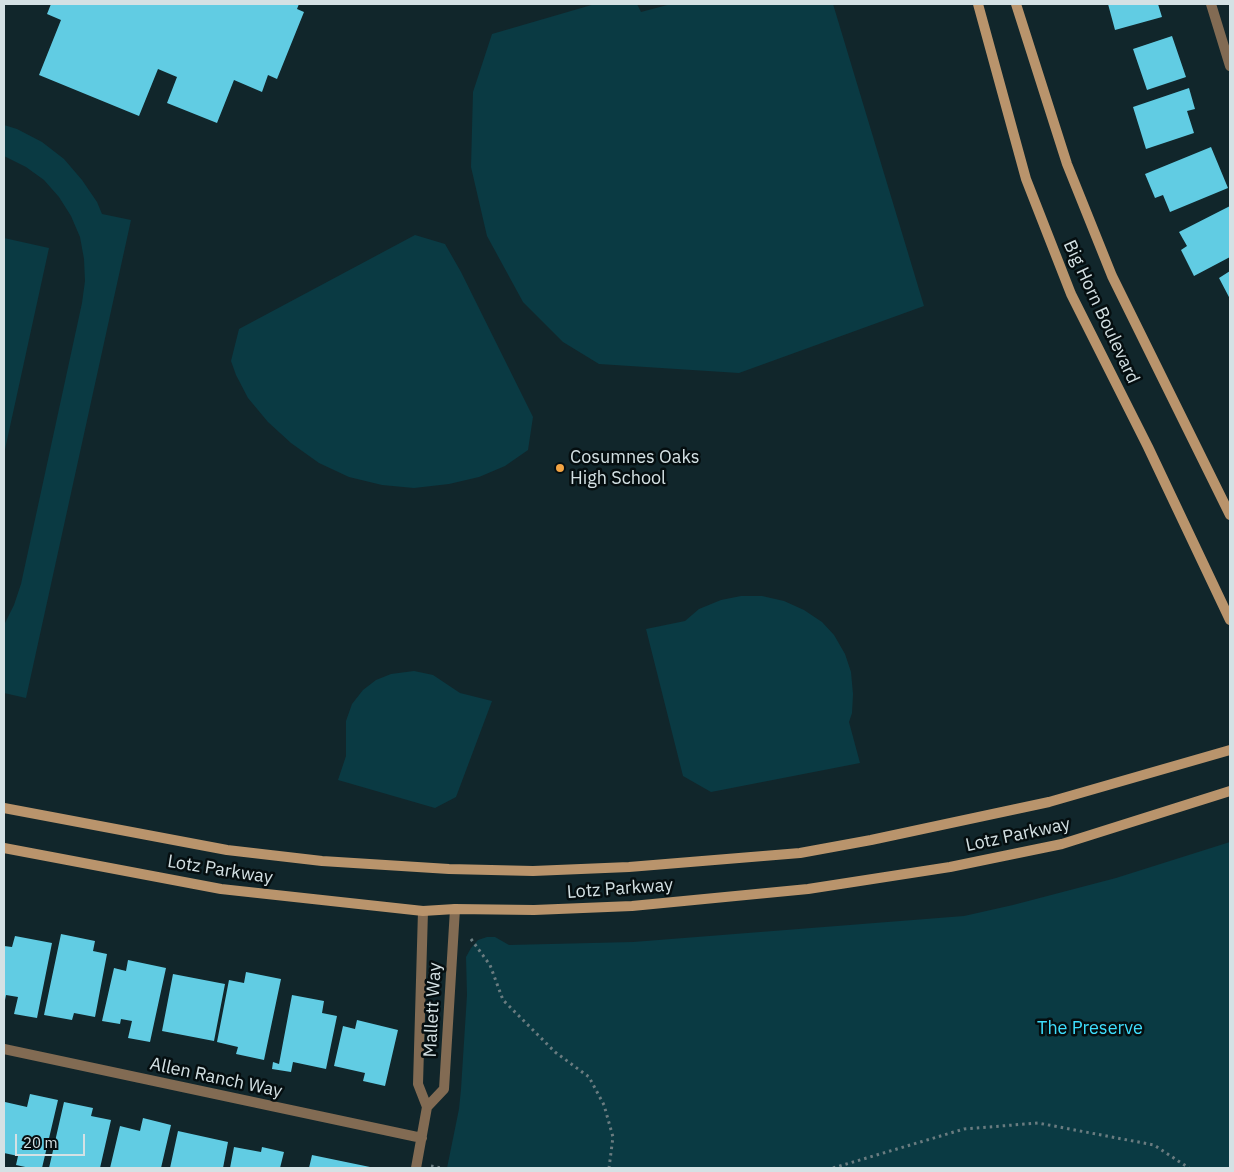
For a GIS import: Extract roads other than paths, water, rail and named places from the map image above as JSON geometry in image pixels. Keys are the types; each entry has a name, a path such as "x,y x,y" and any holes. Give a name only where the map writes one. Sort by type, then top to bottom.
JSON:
{"street":[{"name":"Big Horn Boulevard","path":"978,4 1026,179 1071,294 1148,447 1230,620"},
{"name":"Big Horn Boulevard","path":"1016,4 1066,164 1112,276 1230,515"},
{"path":"1211,4 1230,66"},
{"name":"Lotz Parkway","path":"4,808 227,850 322,861 448,870 629,867 800,853 871,840 1049,802 1230,750"},
{"name":"Lotz Parkway","path":"4,848 221,888 423,911 455,909 534,910 632,906 827,886 950,867 1062,844 1230,791"},
{"name":"Mallett Way","path":"427,1106 444,1089 455,909"},
{"name":"Mallett Way","path":"416,1168 427,1106 418,1084 423,911"},
{"name":"Allen Ranch Way","path":"4,1049 422,1138"}],"place":[{"name":"Cosumnes Oaks High School","path":"560,468"}],"park label":[{"name":"The Preserve","path":"1090,1029"}]}
